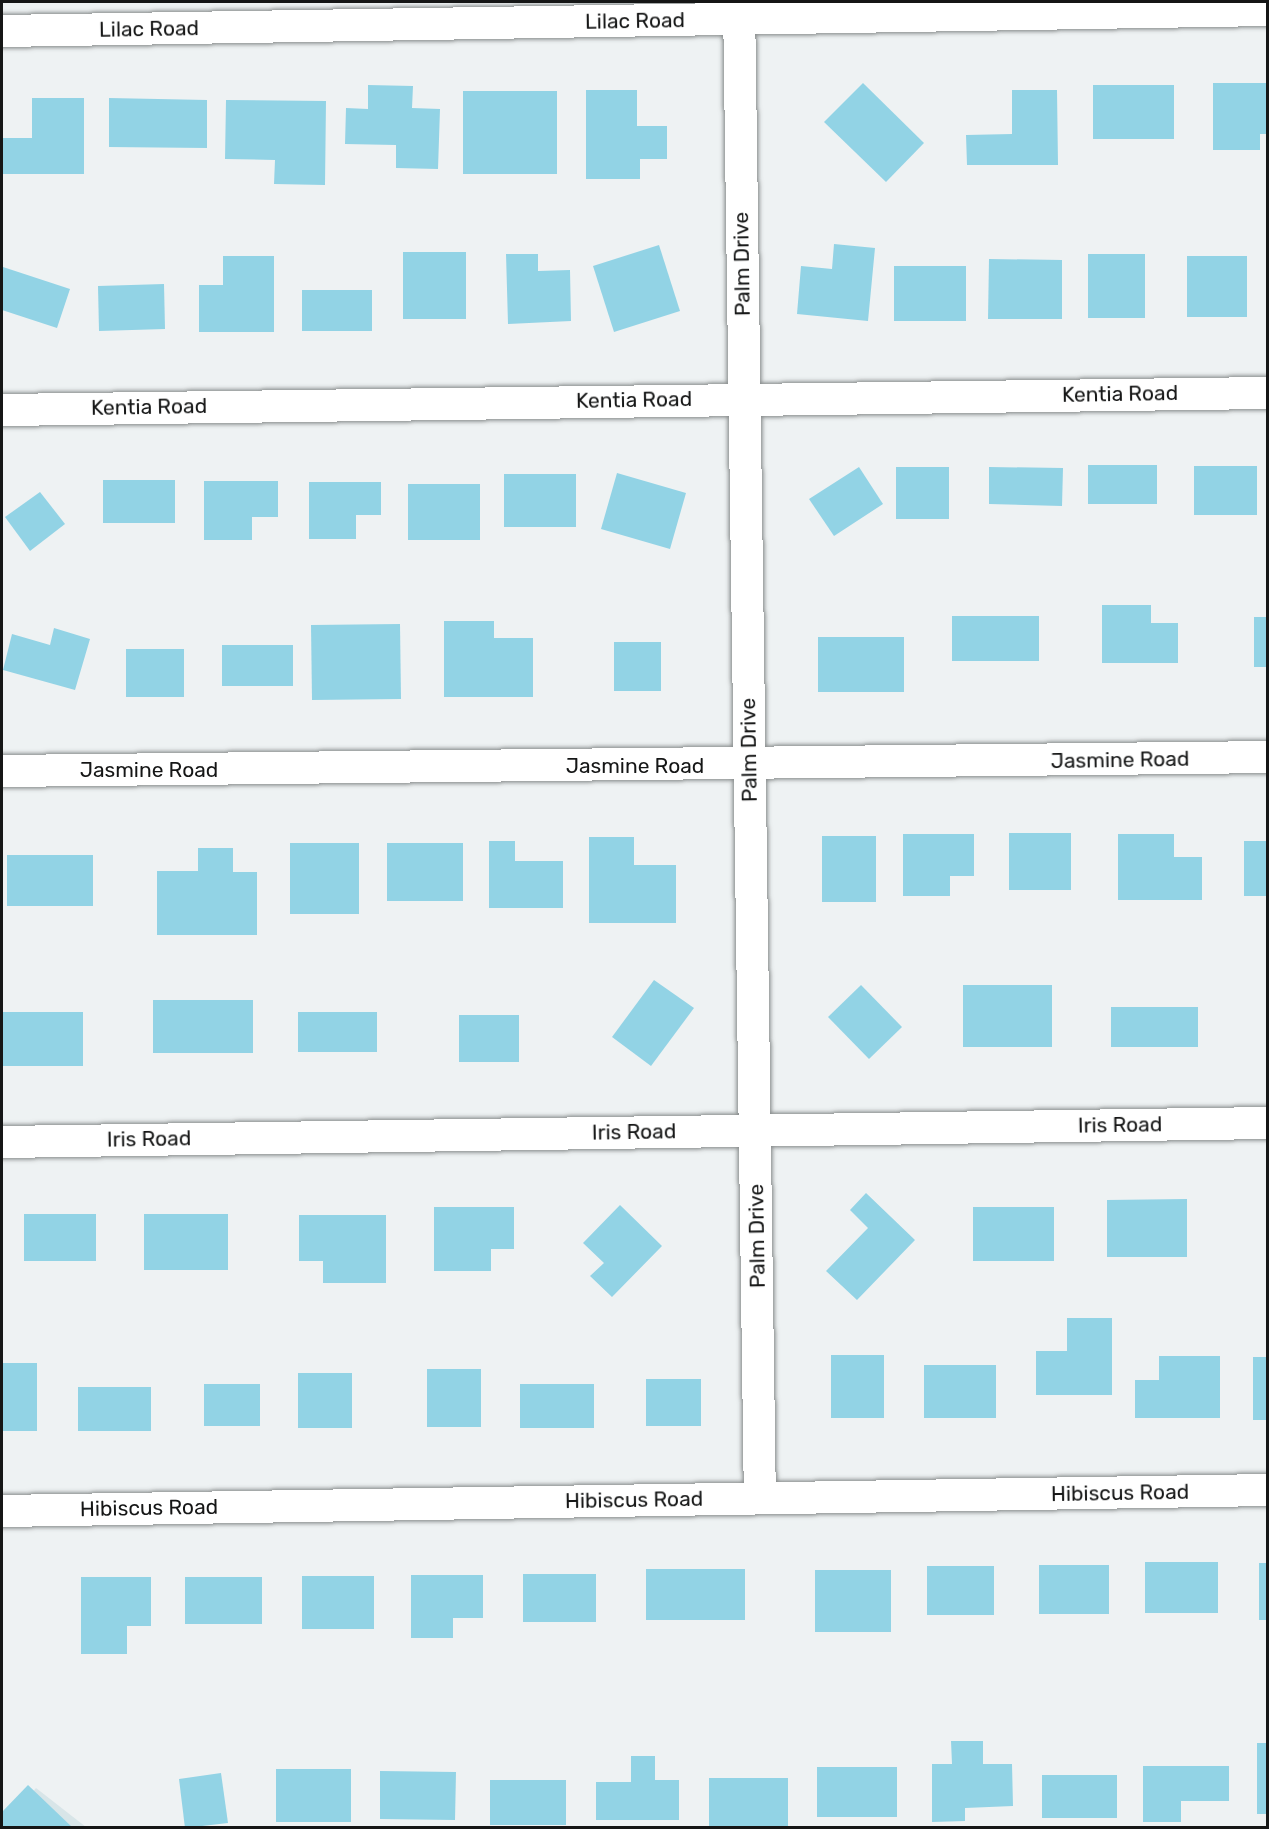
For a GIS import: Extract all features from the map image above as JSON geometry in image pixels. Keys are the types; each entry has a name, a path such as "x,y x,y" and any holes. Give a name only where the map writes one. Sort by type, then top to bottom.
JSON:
{"street":[{"name":"Lilac Road","path":"2,31 740,11 1268,10"},
{"name":"Palm Drive","path":"740,11 760,1498"},
{"name":"Kentia Road","path":"2,410 744,398 1268,393"},
{"name":"Jasmine Road","path":"2,771 1268,758"},
{"name":"Iris Road","path":"2,1142 1268,1123"},
{"name":"Hibiscus Road","path":"2,1511 1268,1490"}],"shaded area":[{"path":"36,1788 86,1827 2,1828"}],"building":[{"path":"863,83 924,143 886,182 824,122"},
{"path":"1213,83 1268,83 1268,134 1260,134 1260,150 1213,150"},
{"path":"368,85 413,86 412,108 440,109 438,169 396,168 396,145 345,144 346,108 368,109"},
{"path":"1093,85 1174,85 1174,139 1093,139"},
{"path":"586,90 637,90 637,126 667,126 667,159 640,159 640,179 586,179"},
{"path":"1012,90 1057,90 1058,165 967,165 966,135 1012,134"},
{"path":"463,91 557,91 557,174 463,174"},
{"path":"32,98 84,98 84,174 3,174 3,138 32,138"},
{"path":"109,98 207,100 207,148 109,147"},
{"path":"226,100 326,101 325,185 274,184 275,160 225,159"},
{"path":"834,244 875,248 868,321 797,314 801,266 832,269"},
{"path":"659,245 680,311 614,332 593,266"},
{"path":"403,252 466,252 466,319 403,319"},
{"path":"506,254 538,254 538,271 570,270 571,321 508,324"},
{"path":"1088,254 1145,254 1145,318 1088,318"},
{"path":"223,256 274,256 274,332 199,332 199,285 223,285"},
{"path":"1187,256 1247,256 1247,317 1187,317"},
{"path":"989,259 1062,260 1062,319 988,319"},
{"path":"894,266 966,266 966,321 894,321"},
{"path":"3,267 70,289 57,328 2,310"},
{"path":"164,284 165,329 99,331 98,286"},
{"path":"302,290 372,290 372,331 302,331"},
{"path":"1088,465 1157,465 1157,504 1088,504"},
{"path":"1194,466 1257,466 1257,515 1194,515"},
{"path":"859,467 883,504 834,536 809,499"},
{"path":"896,467 949,467 949,519 896,519"},
{"path":"989,467 1063,468 1062,506 989,504"},
{"path":"617,473 686,493 670,549 601,529"},
{"path":"504,474 576,474 576,527 504,527"},
{"path":"103,480 175,480 175,523 103,523"},
{"path":"204,481 278,481 278,517 252,517 252,540 204,540"},
{"path":"309,482 381,482 381,515 356,515 356,539 309,539"},
{"path":"408,484 480,484 480,540 408,540"},
{"path":"40,492 65,524 30,551 5,517"},
{"path":"1102,605 1151,605 1151,623 1178,623 1178,663 1102,663"},
{"path":"952,616 1039,616 1039,661 952,661"},
{"path":"1254,617 1268,617 1268,667 1254,667"},
{"path":"444,621 494,621 494,638 533,638 533,697 444,697"},
{"path":"400,624 401,699 312,700 311,625"},
{"path":"54,628 90,639 75,690 3,670 12,634 50,645"},
{"path":"818,637 904,637 904,692 818,692"},
{"path":"614,642 661,642 661,691 614,691"},
{"path":"222,645 293,645 293,686 222,686"},
{"path":"126,649 184,649 184,697 126,697"},
{"path":"1009,833 1071,833 1071,890 1009,890"},
{"path":"903,834 974,834 974,876 950,876 950,896 903,896"},
{"path":"1118,834 1174,834 1174,857 1202,857 1202,900 1118,900"},
{"path":"822,836 876,836 876,902 822,902"},
{"path":"589,837 634,837 634,865 676,865 676,923 589,923"},
{"path":"489,841 515,841 515,861 563,861 563,908 489,908"},
{"path":"1244,841 1268,841 1268,896 1244,896"},
{"path":"290,843 359,843 359,914 290,914"},
{"path":"387,843 463,843 463,901 387,901"},
{"path":"198,848 233,848 233,872 257,872 257,935 157,935 157,871 198,871"},
{"path":"7,855 93,855 93,906 7,906"},
{"path":"654,980 694,1008 651,1066 612,1037"},
{"path":"861,985 902,1027 869,1059 828,1017"},
{"path":"963,985 1052,985 1052,1047 963,1047"},
{"path":"153,1000 253,1000 253,1053 153,1053"},
{"path":"1111,1007 1198,1007 1198,1047 1111,1047"},
{"path":"2,1012 83,1012 83,1066 2,1066"},
{"path":"298,1012 377,1012 377,1052 298,1052"},
{"path":"459,1015 519,1015 519,1062 459,1062"},
{"path":"866,1193 915,1240 857,1300 826,1271 868,1228 850,1210"},
{"path":"1187,1199 1187,1257 1107,1257 1107,1200"},
{"path":"620,1205 662,1246 612,1297 590,1276 604,1263 583,1243"},
{"path":"434,1207 514,1207 514,1249 491,1249 491,1271 434,1271"},
{"path":"973,1207 1054,1207 1054,1261 973,1261"},
{"path":"24,1214 96,1214 96,1261 24,1261"},
{"path":"144,1214 228,1214 228,1270 144,1270"},
{"path":"299,1215 386,1215 386,1283 323,1283 323,1261 299,1261"},
{"path":"1067,1318 1112,1318 1112,1395 1036,1395 1036,1351 1067,1351"},
{"path":"831,1355 884,1355 884,1418 831,1418"},
{"path":"1159,1356 1220,1356 1220,1418 1135,1418 1135,1380 1159,1380"},
{"path":"1253,1357 1268,1357 1268,1420 1253,1420"},
{"path":"2,1363 37,1363 37,1431 2,1431"},
{"path":"924,1365 996,1365 996,1418 924,1418"},
{"path":"427,1369 481,1369 481,1427 427,1427"},
{"path":"298,1373 352,1373 352,1428 298,1428"},
{"path":"646,1379 701,1379 701,1426 646,1426"},
{"path":"204,1384 260,1384 260,1426 204,1426"},
{"path":"520,1384 594,1384 594,1428 520,1428"},
{"path":"78,1387 151,1387 151,1431 78,1431"},
{"path":"1145,1562 1218,1562 1218,1613 1145,1613"},
{"path":"1259,1563 1268,1563 1268,1620 1259,1620"},
{"path":"1039,1565 1109,1565 1109,1614 1039,1614"},
{"path":"927,1566 994,1566 994,1615 927,1615"},
{"path":"646,1569 745,1569 745,1620 646,1620"},
{"path":"815,1570 891,1570 891,1632 815,1632"},
{"path":"523,1574 596,1574 596,1622 523,1622"},
{"path":"411,1575 483,1575 483,1618 453,1618 453,1638 411,1638"},
{"path":"302,1576 374,1576 374,1629 302,1629"},
{"path":"81,1577 151,1577 151,1626 127,1626 127,1654 81,1654"},
{"path":"185,1577 262,1577 262,1624 185,1624"},
{"path":"951,1741 983,1741 983,1764 1012,1764 1013,1806 965,1808 965,1821 932,1822 932,1764 952,1764"},
{"path":"1257,1743 1268,1743 1268,1814 1257,1814"},
{"path":"631,1756 655,1756 655,1780 679,1780 679,1820 596,1820 596,1782 631,1782"},
{"path":"1143,1766 1229,1766 1229,1801 1181,1801 1181,1822 1143,1822"},
{"path":"817,1767 897,1767 897,1817 817,1817"},
{"path":"276,1769 351,1769 351,1822 276,1822"},
{"path":"380,1771 456,1772 455,1820 380,1819"},
{"path":"221,1773 228,1823 185,1828 179,1779"},
{"path":"1042,1775 1117,1775 1117,1818 1042,1818"},
{"path":"709,1778 788,1778 788,1826 709,1826"},
{"path":"490,1780 566,1780 566,1825 490,1825"},
{"path":"28,1785 73,1828 2,1828 2,1812"}]}
